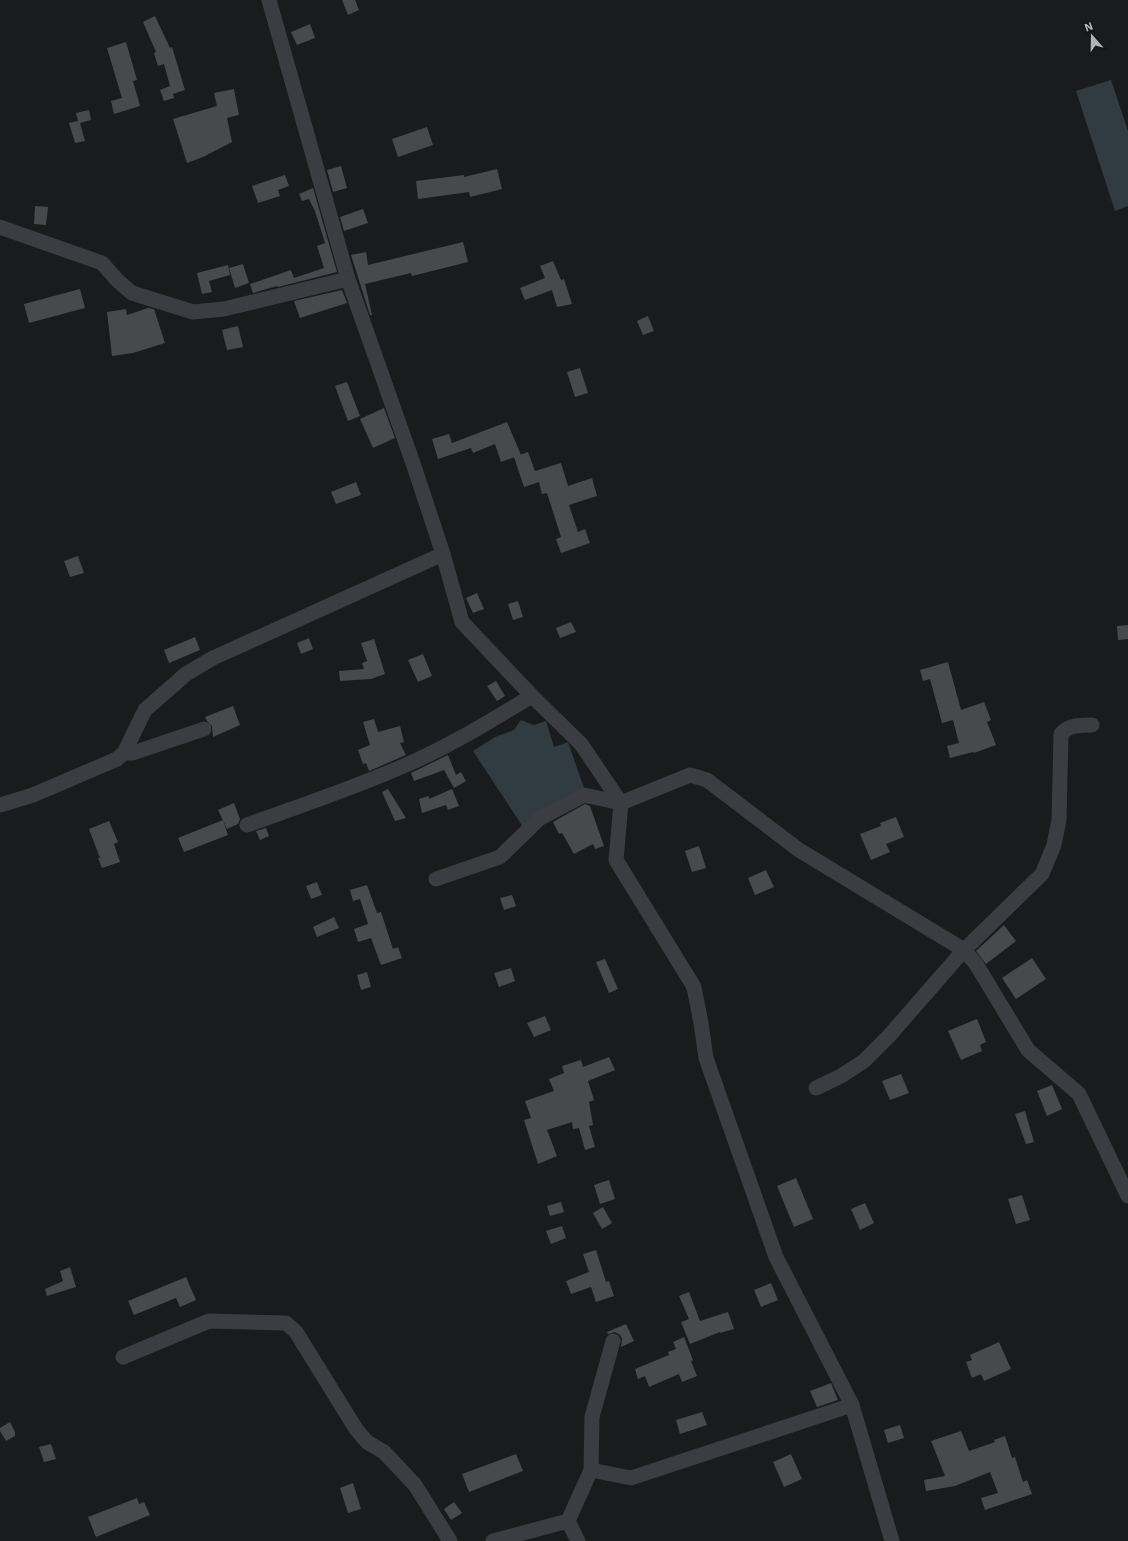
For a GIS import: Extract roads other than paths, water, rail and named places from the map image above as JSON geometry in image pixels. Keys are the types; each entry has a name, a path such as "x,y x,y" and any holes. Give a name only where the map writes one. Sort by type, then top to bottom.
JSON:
{"street":[{"path":"269,0 348,279 415,469 443,554 462,622 532,696 581,744 621,803 616,860 694,987 706,1058 776,1257 852,1405 892,1541"},
{"path":"0,227 102,263 132,293 194,312 224,309 348,279"},
{"path":"0,805 33,795 117,759 124,753 145,710 191,671 213,658 443,554"},
{"path":"247,825 347,790 407,765 461,738 532,696"},
{"path":"816,1088 841,1076 864,1061 888,1037 964,950 1042,874 1054,846 1060,820 1061,734 1071,726 1092,725"},
{"path":"124,753 133,753 204,729"},
{"path":"436,879 500,857 539,819 584,795 621,803 690,775 707,780 799,850 964,950 976,964 1028,1050 1080,1094 1128,1196"},
{"path":"123,1357 209,1321 286,1323 296,1332 356,1429 368,1442 384,1452 415,1485 450,1541"},
{"path":"568,1521 591,1470 592,1417 613,1341"},
{"path":"591,1470 630,1478 852,1405"},
{"path":"493,1541 568,1521"},
{"path":"568,1521 578,1541"}]}
